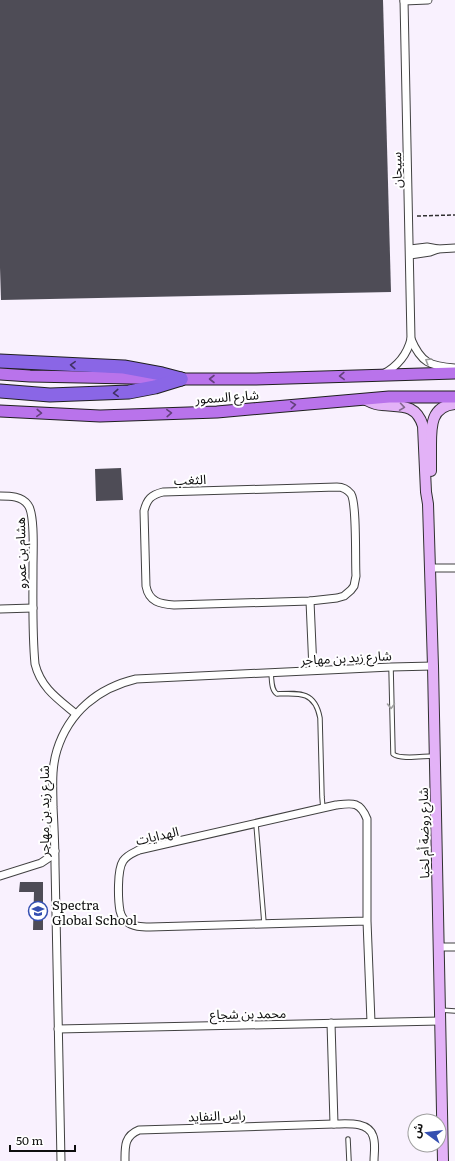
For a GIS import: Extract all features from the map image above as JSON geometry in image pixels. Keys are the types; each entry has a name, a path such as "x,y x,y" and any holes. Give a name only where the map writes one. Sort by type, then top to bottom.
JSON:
{"highway":[{"path":"6,361 124,367 181,379"},
{"path":"0,392 50,395 129,392 155,387 181,379"}],"main road":[{"name":"شارع السمور","path":"0,374 181,379 256,379 455,373"},
{"name":"شارع السمور","path":"0,411 100,416 217,412 389,397 455,397"}],"street":[{"path":"404,0 428,0"},
{"name":"سيحان","path":"381,375 398,364 405,355 411,339 404,0"},
{"path":"410,252 430,252 438,249 455,248"},
{"name":"سيحان","path":"411,339 416,351 428,362 435,365 455,368"},
{"name":"شارع روضة أم لخبا","path":"364,399 378,405 406,407 411,409 419,416 423,426 426,496 428,504 433,666 443,1161"},
{"name":"شارع روضة أم لخبا","path":"428,504 431,493 432,424 439,411 447,406 455,404"},
{"name":"الثغب","path":"337,487 347,490 351,494 354,506 356,576 354,586 348,594 344,596 310,601 174,605 160,603 154,600 147,591 146,586 144,511 148,500 158,493 163,492 337,487"},
{"name":"هشام بن عمرو","path":"0,496 20,499 30,507 32,525 34,656 37,672 44,686 76,714"},
{"path":"430,568 455,568"},
{"path":"310,601 313,670"},
{"name":"هشام بن عمرو","path":"0,609 33,608"},
{"name":"شارع زيد بن مهاجر","path":"61,1161 55,851 52,777 53,766 60,741 76,714 98,694 116,685 136,679 313,670 433,666"},
{"name":"الهدايات","path":"367,921 142,927 131,925 121,915 119,878 121,866 126,857 132,853 336,805 351,803 356,804 361,808 367,819 367,921 370,1022"},
{"path":"0,876 41,863 50,857 55,851"},
{"path":"438,947 455,947"},
{"name":"محمد بن شجاع","path":"58,1029 440,1021"},
{"path":"331,1023 334,1124"},
{"name":"راس النفايد","path":"125,1161 126,1144 128,1139 133,1133 139,1130 334,1124 354,1124 361,1125 366,1128 373,1136 374,1161"}],"lane":[{"path":"0,357 6,361"},
{"path":"391,667 393,754 394,756 400,757 435,756"},
{"path":"271,673 272,686 275,693 295,693 307,696 319,712 323,809"},
{"path":"256,824 264,923"},
{"path":"440,1010 455,1011"},
{"path":"348,1139 349,1161"}],"path":[{"path":"409,216 455,215"}],"building":[{"path":"0,0 383,0 391,292 1,300"},
{"path":"121,468 123,500 96,501 95,469"},
{"name":"Spectra Global School","path":"20,882 43,882 43,930 33,930 34,892 19,892"}],"place":[{"name":"Spectra Global School","path":"38,911"}]}
